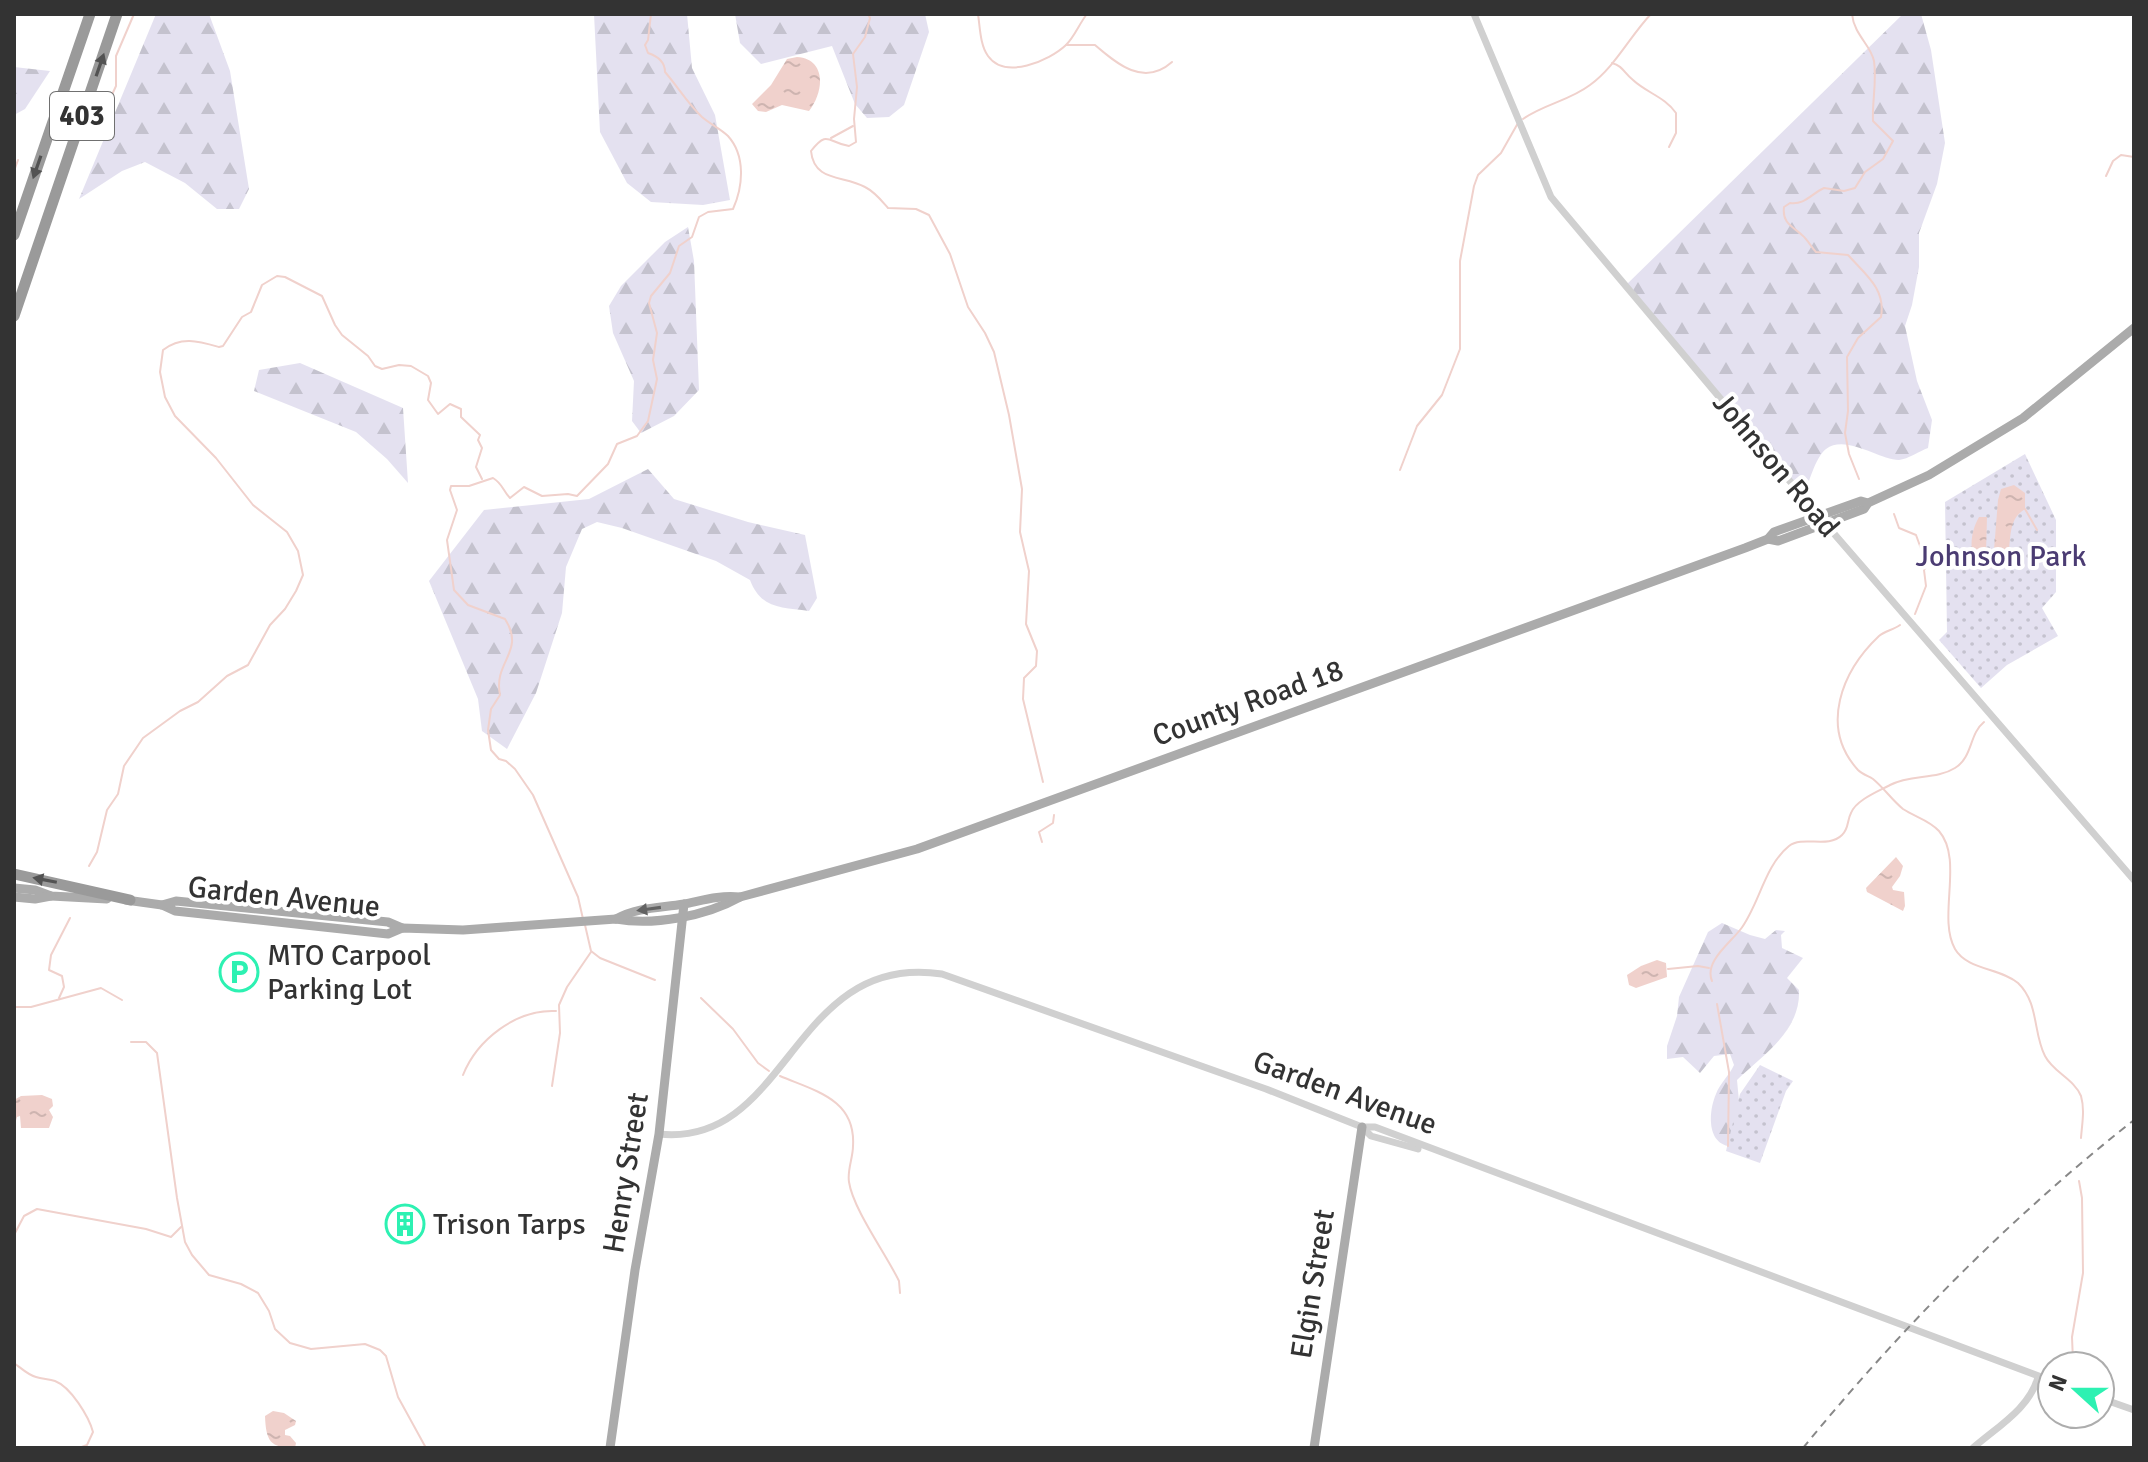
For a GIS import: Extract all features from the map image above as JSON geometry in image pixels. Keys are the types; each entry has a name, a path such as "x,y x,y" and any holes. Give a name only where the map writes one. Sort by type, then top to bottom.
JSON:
{"highway":[{"name":"403","path":"14,235 90,14"},
{"name":"403","path":"14,316 117,14"},
{"path":"14,874 130,900"}],"main road":[{"name":"County Road 18","path":"682,916 917,849 1768,539 1778,541 1861,501 1868,503 1929,475 2023,418 2134,328"},
{"name":"Garden Avenue","path":"14,888 35,890 51,896"},
{"name":"County Road 18","path":"684,904 722,895 740,897"},
{"name":"Garden Avenue","path":"14,897 130,900 162,905 176,901 388,922 402,928 463,930 616,919 634,922 682,916"},
{"name":"Garden Avenue","path":"616,919 631,911 684,904"},
{"name":"Henry Street","path":"610,1448 635,1270 659,1134 684,904"},
{"name":"Elgin Street","path":"1314,1448 1362,1127"}],"street":[{"name":"Johnson Road","path":"1474,14 1551,197 1822,520 2134,880"},
{"name":"Garden Avenue","path":"659,1134 683,1135 727,1119 753,1100 823,1014 859,986 881,978 919,972 949,976 1266,1089 1362,1127 1371,1136 1438,1152 1760,1270 2036,1376"},
{"path":"1973,1448 2026,1403 2036,1386"}],"green space":[{"path":"156,14 209,14 230,71 249,189 239,209 217,209 185,183 145,162 122,171 79,199"},
{"path":"594,14 687,14 692,68 715,115 730,200 703,205 651,202 627,183 600,132"},
{"path":"735,14 925,14 929,32 904,105 889,117 867,118 855,104 832,46 761,64 740,43"},
{"path":"1903,14 1921,14 1931,50 1945,143 1937,184 1919,233 1919,267 1905,326 1917,381 1932,420 1928,448 1899,460 1853,446 1834,445 1819,458 1804,495 1624,287"},
{"path":"14,67 50,71 25,109 14,115"},
{"path":"688,227 694,261 699,390 674,416 641,433 632,421 634,381 613,333 609,306 621,286 665,242"},
{"path":"300,363 403,408 408,483 387,459 356,432 254,391 259,370"},
{"name":"Johnson Park","path":"2025,454 2056,520 2056,592 2042,608 2058,636 2007,665 1981,688 1939,640 1947,632 1945,502"},
{"path":"648,469 674,499 748,522 805,535 817,598 809,611 773,605 760,597 750,580 716,561 597,522 582,529 566,567 562,613 536,693 507,749 482,731 478,699 429,581 484,510 589,499"},
{"path":"1722,923 1765,939 1776,930 1785,931 1781,935 1782,948 1803,958 1787,978 1799,990 1794,1018 1769,1051 1737,1080 1740,1112 1728,1146 1716,1138 1711,1116 1718,1090 1734,1065 1730,1054 1714,1056 1700,1073 1683,1057 1667,1059 1667,1046 1677,1016 1679,997 1708,932"},
{"path":"1760,1065 1793,1081 1786,1091 1760,1163 1726,1151 1740,1094"}],"water":[{"path":"797,57 814,64 820,78 818,95 809,111 782,105 766,112 758,111 752,104 771,85 787,59"},
{"path":"2014,485 2025,493 2025,509 2012,526 2006,564 1984,567 1973,556 1975,527 1979,517 1987,517 1986,553 1991,554 2001,489"},
{"path":"1896,857 1903,866 1892,887 1904,892 1903,911 1867,892 1866,888"},
{"path":"1657,960 1666,963 1667,977 1636,988 1629,985 1627,975"},
{"path":"42,1095 52,1099 53,1106 49,1110 53,1117 49,1128 21,1128 20,1116 14,1128 14,1100 21,1096"},
{"path":"273,1411 284,1413 296,1421 295,1425 285,1430 285,1435 296,1443 295,1448 280,1447 268,1437 265,1416"}],"waterway":[{"path":"100,121 116,86 116,56 134,14"},
{"path":"583,919 578,897 533,795 515,769 491,750 488,730 491,709 500,695 501,673 511,649 511,630 505,619 468,605 454,590 447,540 457,510 450,490 451,486 469,486 493,478 510,498 524,487 542,496 577,496 608,464 617,444 637,436 648,421 657,379 653,360 657,333 649,303 651,296 670,273 679,246 692,237 699,217 708,212 733,209 741,172 738,153 728,136 697,112 665,72 662,62 648,53 645,45 651,14"},
{"path":"868,14 870,18 865,37 853,54 857,87 854,119 856,142 849,146 825,139 811,151 813,161 824,173 865,187 888,208 916,209 929,215 950,254 968,307 994,352 1022,489 1020,532 1029,571 1026,624 1037,651 1036,666 1024,678 1023,699 1043,782"},
{"path":"978,14 985,52 1005,67 1027,66 1049,57 1069,41 1087,14"},
{"path":"1523,119 1582,90 1599,78 1651,14"},
{"path":"1852,14 1874,61 1873,121 1893,141 1883,159 1865,172 1855,188 1844,191 1824,188 1804,201 1790,203 1784,207 1784,212 1788,224 1816,252 1848,255 1878,290 1881,317 1858,338 1847,357 1848,411 1845,433 1859,479"},
{"path":"1066,45 1095,45 1112,59 1141,73 1151,73 1172,62"},
{"path":"1612,63 1676,113 1676,133 1669,147"},
{"path":"1400,470 1417,426 1442,395 1460,349 1460,261 1474,186 1478,175 1501,153 1518,123"},
{"path":"831,138 853,126"},
{"path":"2106,176 2113,161 2121,155 2134,157"},
{"path":"14,171 18,160"},
{"path":"89,866 97,852 107,810 118,794 124,766 143,738 198,702 227,676 248,665 303,575 298,551 287,532 253,505 216,458 175,416 165,397 160,372 163,350 183,341 223,346 242,317 251,312 262,285 277,276 285,277 322,296 342,335 368,356 375,366 382,369 411,366 428,376 431,383 428,400 438,414 450,404 461,409 461,417 480,435 478,440 482,448 476,467 482,479"},
{"path":"2025,509 2037,530"},
{"path":"1894,514 1899,528 1916,535 1927,565 1924,570 1926,586 1915,614"},
{"path":"1900,625 1879,636 1866,650 1846,682 1840,700 1840,736 1846,753 1858,770 1873,779 1903,809 1939,831 1950,857 1948,921 1955,949 1968,961 2011,978 2025,991 2045,1056 2081,1096 2081,1138"},
{"path":"1712,981 1710,974 1714,960 1747,920 1780,854 1795,843 1836,839 1846,830 1854,808 1868,796 1906,779 1940,774 1955,768 1965,758 1984,722"},
{"path":"1042,842 1039,832 1053,823 1054,815"},
{"path":"59,998 64,987 62,976 49,970 51,955 70,918"},
{"path":"585,925 591,951 600,958 655,980"},
{"path":"552,1086 560,1033 559,1005 567,987 591,952"},
{"path":"1668,969 1709,968"},
{"path":"14,1007 31,1007 101,988 122,1000"},
{"path":"701,998 733,1029 758,1063 769,1071"},
{"path":"1717,1004 1729,1072 1728,1146"},
{"path":"463,1075 478,1050 500,1029 527,1015 556,1011"},
{"path":"131,1042 146,1042 157,1053 177,1198 185,1242 192,1255 209,1275 241,1284 258,1293 275,1329 290,1343 311,1349 365,1344 380,1350 386,1356 398,1397 426,1448"},
{"path":"780,1076 831,1099 848,1117 853,1146 849,1178 852,1193 899,1281 900,1293"},
{"path":"2073,1350 2083,1273 2079,1181"},
{"path":"14,1235 24,1216 37,1209 146,1229 171,1237 181,1227"},
{"path":"14,1363 33,1376 61,1384 73,1396 93,1432 87,1445 79,1448"},
{"path":"14,1366 14,1376"}],"railway":[{"path":"1803,1448 1879,1360 2001,1234 2134,1120"}],"place":[{"name":"MTO Carpool Parking Lot","path":"239,972"},
{"name":"Trison Tarps","path":"405,1224"}]}
